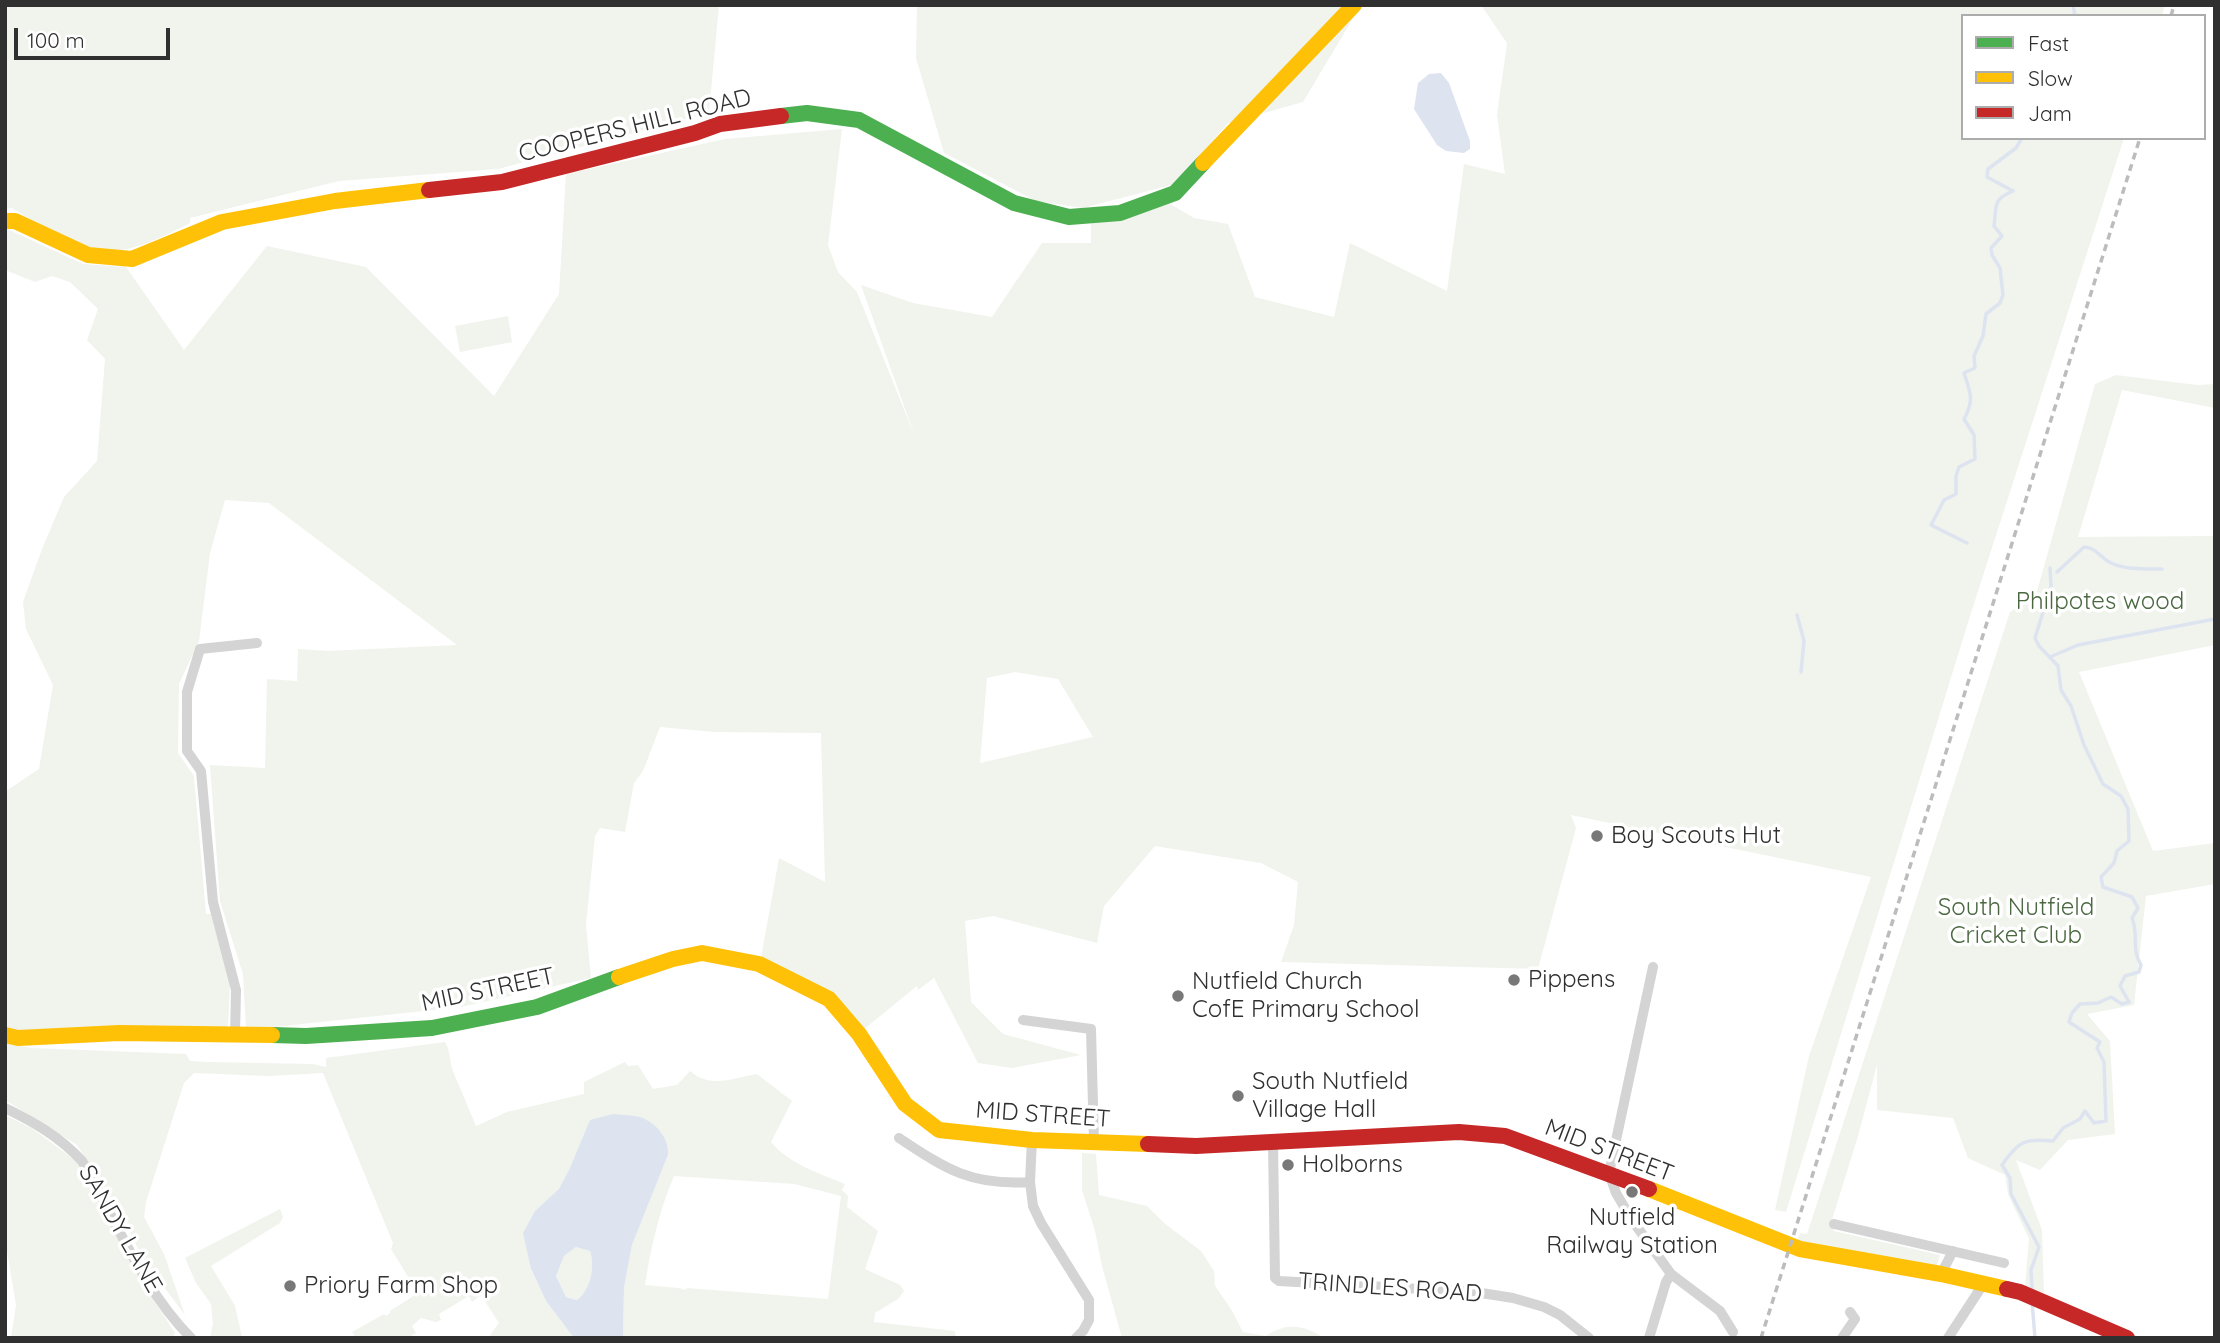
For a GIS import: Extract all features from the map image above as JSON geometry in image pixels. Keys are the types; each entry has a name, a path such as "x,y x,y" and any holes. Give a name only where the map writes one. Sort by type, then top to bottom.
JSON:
{"street":[{"name":"COOPERS HILL ROAD","path":"5,220 15,221 88,255 132,259 222,222 335,201 502,182 695,133 720,124 807,113 859,120 1014,203 1069,217 1120,213 1175,193 1354,5"},
{"path":"235,1036 236,990 213,902 201,771 187,751 187,692 200,649 257,643"},
{"name":"MID STREET","path":"5,1035 18,1038 119,1033 306,1036 432,1028 537,1007 673,959 702,953 759,964 829,999 859,1034 905,1104 939,1130 1032,1140 1196,1146 1459,1132 1505,1136 1609,1173 1800,1249 1941,1274 2020,1292 2127,1338"},
{"path":"1653,967 1609,1173 1616,1193 1632,1220 1671,1275 1720,1311 1732,1332"},
{"path":"1023,1020 1091,1029 1094,1143"},
{"name":"SANDY LANE","path":"5,1108 34,1122 68,1145 82,1161 149,1285 175,1322 191,1338"},
{"path":"899,1138 949,1170 966,1177 999,1183 1030,1182"},
{"path":"1032,1140 1031,1199 1041,1223 1089,1300 1089,1320 1076,1338"},
{"name":"TRINDLES ROAD","path":"1273,1142 1275,1278 1279,1282 1475,1292 1513,1298 1560,1315 1589,1338"},
{"path":"1834,1224 2004,1262"},
{"path":"1941,1274 1953,1251"},
{"path":"1649,1338 1666,1282 1671,1275"},
{"path":"1948,1338 1984,1283"},
{"path":"1842,1338 1854,1319 1850,1312"}],"green space":[{"path":"5,5 719,5 709,113 498,169 339,181 190,218 190,223 152,241 111,251 74,244 12,208 5,209"},
{"path":"917,5 1361,5 1303,102 1228,123 1175,184 1083,208 1036,201 944,153 916,58"},
{"path":"1481,5 2165,5 2163,14 1961,14 1961,140 2123,140 1970,616 1786,1212 1775,1210 1809,1056 1871,877 1571,815 1576,828 1538,969 1281,962 1294,925 1298,882 1261,863 1155,846 1104,906 1097,943 993,916 965,921 971,1002 1003,1034 1081,1055 1012,1068 978,1063 934,978 918,990 917,986 863,1030 761,958 779,858 825,882 821,733 715,732 660,727 643,771 634,783 625,832 600,828 595,836 586,925 591,978 461,1007 246,1030 243,974 220,901 210,765 265,768 267,679 297,681 298,649 328,651 457,645 269,503 225,500 210,553 199,641 179,684 178,753 194,776 206,914 212,914 230,982 228,1028 5,1031 5,793 39,769 53,685 26,629 23,602 64,497 97,461 105,359 87,340 98,309 70,282 52,276 35,282 5,270 5,228 83,264 126,267 184,350 267,246 366,267 494,396 559,294 566,174 725,139 842,129 828,245 838,272 857,292 915,437 861,285 913,303 992,317 1042,243 1091,243 1091,222 1167,202 1194,218 1228,224 1255,297 1334,317 1350,243 1447,291 1464,164 1505,174 1497,115 1507,43","holes":["1015,672 1058,679 1093,737 980,763 987,678"]},
{"path":"508,316 512,342 460,352 455,326"},
{"path":"2116,375 2197,385 2215,384 2215,408 2122,390 2078,537 2215,536 2215,645 2079,672 2153,851 2215,843 2215,884 2146,896 2134,1005 2087,1014 2110,1041 2115,1134 2068,1140 2040,1170 2016,1160 2042,1230 2044,1293 2025,1287 2029,1239 2008,1194 2005,1175 1968,1158 1953,1118 1877,1110 1877,1065 1831,1223 1834,1231 1940,1255 1937,1266 1796,1244 1800,1233 1807,1234 2010,612 2036,595 2095,384"},
{"path":"445,1042 452,1069 476,1126 507,1112 584,1094 584,1082 625,1062 628,1066 638,1065 653,1089 677,1085 690,1071 706,1080 714,1081 757,1074 792,1101 771,1142 795,1162 845,1184 842,1190 848,1196 847,1207 878,1231 865,1269 900,1285 904,1291 898,1299 875,1313 874,1322 955,1331 956,1338 623,1338 624,1288 632,1245 668,1155 570,1168 559,1190 535,1211 531,1270 546,1301 574,1338 492,1338 490,1335 499,1323 481,1295 472,1302 469,1296 439,1314 441,1320 436,1322 421,1318 412,1326 416,1333 407,1338 356,1338 352,1332 384,1314 386,1316 418,1293 391,1249 393,1243 323,1073 268,1076 194,1073 184,1083 146,1202 144,1217 164,1254 185,1315 143,1259 121,1214 77,1145 5,1100 5,1043 32,1048 186,1054 190,1061 207,1062 313,1064 326,1067 326,1058","holes":["674,1176 794,1184 841,1196 828,1299 645,1285 656,1229"]},
{"path":"5,1115 33,1129 76,1161 99,1196 151,1296 175,1333 173,1338 11,1338 16,1305 5,1239"},
{"path":"1082,1153 1096,1154 1099,1195 1147,1206 1164,1223 1201,1251 1214,1271 1215,1286 1243,1332 1266,1336 1280,1329 1294,1327 1309,1330 1323,1338 1122,1338 1082,1190"},
{"path":"280,1209 283,1217 280,1223 211,1266 235,1306 242,1337 210,1338 213,1323 211,1304 196,1283 185,1258"},
{"path":"576,1247 590,1251 592,1264 589,1284 578,1300 566,1297 556,1276 564,1256"}],"shaded area":[{"path":"1441,73 1449,83 1470,141 1470,149 1464,153 1446,151 1437,145 1414,109 1418,83 1429,74"},
{"path":"613,1114 643,1118 662,1133 668,1149 668,1155 632,1245 624,1288 623,1338 574,1338 546,1301 531,1269 523,1233 535,1211 559,1189 590,1120","holes":["576,1247 590,1251 592,1270 586,1290 577,1300 566,1297 556,1276 564,1256"]}],"waterway":[{"path":"2073,5 2075,14"},
{"path":"1967,543 1931,525 1944,500 1956,494 1959,467 1975,459 1974,435 1964,419 1970,401 1964,373 1975,368 1974,356 1983,336 1986,314 2000,303 2003,295 2000,268 1991,248 2002,236 1994,226 1997,204 2002,197 2013,191 1987,177 1988,169 2016,148 2021,140"},
{"path":"2057,572 2084,547 2121,566 2162,569"},
{"path":"2032,1290 2031,1270 2039,1247 2011,1194 2010,1178 2002,1165 2023,1143 2035,1140 2053,1141 2063,1128 2080,1119 2085,1111 2094,1123 2106,1121 2104,1062 2097,1048 2100,1042 2069,1022 2072,1013 2080,1004 2098,1003 2111,997 2122,1004 2129,1002 2120,986 2125,976 2139,972 2141,965 2136,953 2132,918 2138,908 2132,897 2103,887 2101,877 2114,863 2117,851 2129,841 2128,809 2121,796 2103,784 2084,745 2071,706 2061,690 2058,666 2035,638 2051,586 2050,568"},
{"path":"2127,604 2142,604"},
{"path":"1797,615 1804,641 1801,672"},
{"path":"2050,657 2078,645 2215,619"},
{"path":"2032,1301 2035,1338"}],"railway":[{"path":"2172,14 2174,5"},
{"path":"1761,1338 2139,140"}],"traffic: fast":[{"path":"781,116 807,113 859,120 1014,203 1069,217 1120,213 1175,193 1203,163"},
{"path":"272,1035 306,1036 432,1028 537,1007 619,977"}],"traffic: slow":[{"path":"1203,163 1354,5"},
{"path":"5,221 15,221 88,255 132,259 222,222 335,201 429,190"},
{"path":"619,977 673,959 702,953 759,964 829,999 859,1034 905,1104 939,1130 1032,1140 1148,1144"},
{"path":"5,1035 18,1038 119,1033 272,1035"},
{"path":"1649,1189 1800,1249 1941,1274 2007,1289"}],"traffic: jam":[{"path":"429,190 502,182 695,133 720,124 781,116"},
{"path":"1148,1144 1196,1146 1459,1132 1505,1136 1649,1189"},
{"path":"2007,1289 2020,1292 2127,1338"}],"place":[{"name":"Boy Scouts Hut","path":"1597,836"},
{"name":"Pippens","path":"1514,980"},
{"name":"Nutfield Church CofE Primary School","path":"1178,996"},
{"name":"South Nutfield Village Hall","path":"1238,1096"},
{"name":"Holborns","path":"1288,1165"},
{"name":"Nutfield Railway Station","path":"1632,1192"},
{"name":"Priory Farm Shop","path":"290,1286"}],"park label":[{"name":"Philpotes wood","path":"2100,602"},
{"name":"South Nutfield Cricket Club","path":"2016,922"}]}
